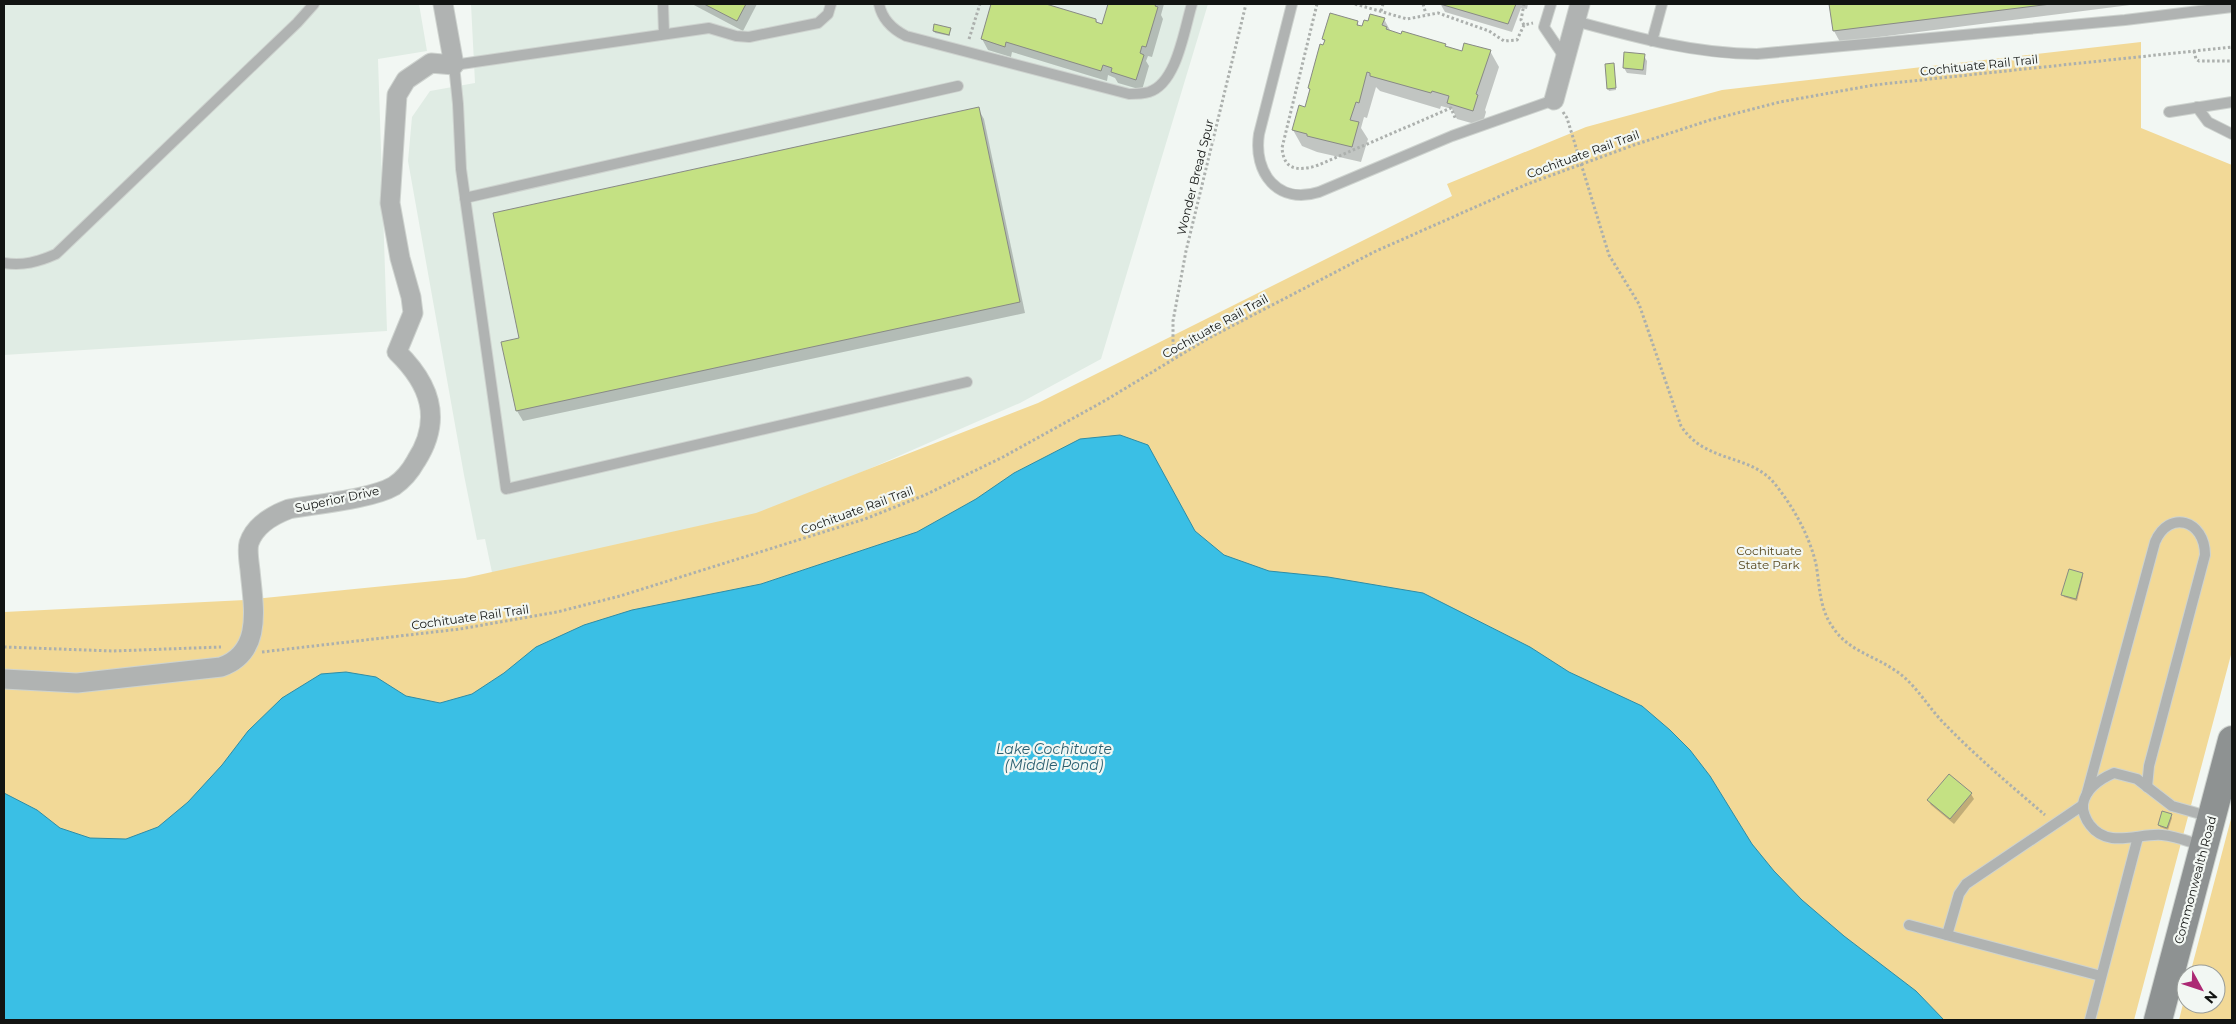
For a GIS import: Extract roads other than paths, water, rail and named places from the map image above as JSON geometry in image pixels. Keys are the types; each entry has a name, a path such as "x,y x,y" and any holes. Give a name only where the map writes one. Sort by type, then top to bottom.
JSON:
{"main road":[{"name":"Commonwealth Road","path":"2158,1020 2232,740"}],"street":[{"path":"443,4 454,64"},
{"path":"1554,100 1577,13"},
{"name":"Superior Drive","path":"4,679 77,682 221,667 232,663 242,655 253,628 249,544 255,532 278,514 289,509 377,493 394,485 410,470 430,436 431,407 423,385 411,365 397,352 413,313 390,202 397,95 406,80 431,63 454,64"}],"lane":[{"path":"4,263 18,265 40,261 56,254 297,23 314,4"},
{"path":"663,4 664,34"},
{"path":"831,4 828,14 818,22 748,36 736,36 709,28 454,64 461,169 506,489 967,382"},
{"path":"879,4 882,14 895,30 912,38 1129,94 1148,93 1156,89 1170,75 1192,4"},
{"path":"1292,4 1259,134 1258,150 1260,164 1265,174 1273,184 1287,193 1302,196 1319,192 1467,130 1554,100"},
{"path":"1550,4 1544,27 1565,58"},
{"path":"1652,41 1662,4"},
{"path":"1577,13 1652,41 1733,54 1757,54 2125,20 2232,7"},
{"path":"465,198 958,86"},
{"path":"2169,112 2232,102"},
{"path":"2197,107 2208,122 2232,134"},
{"path":"2147,787 2149,766 2205,555 2205,544 2202,535 2196,528 2180,522 2164,528 2155,542 2083,805 2088,823 2094,831 2103,836 2113,839 2163,835 2204,846"},
{"path":"2087,793 2095,783 2114,773 2137,779 2172,806 2212,817"},
{"path":"1947,935 1962,888 2083,805"},
{"path":"2090,1020 2138,837"},
{"path":"1909,926 2101,976"}],"water":[{"name":"Lake Cochituate (Middle Pond)","path":"1120,435 1148,445 1195,531 1224,555 1269,571 1328,577 1423,593 1530,647 1569,672 1642,706 1690,750 1710,776 1752,844 1774,871 1802,900 1844,936 1916,991 1944,1020 4,1020 4,793 37,810 60,828 90,838 126,839 158,827 188,802 222,765 248,731 282,698 321,674 346,672 376,677 406,696 440,703 472,694 504,673 536,647 584,625 632,610 761,584 917,532 976,499 1014,473 1080,439"}],"park label":[{"name":"Cochituate State Park","path":"1769,557"}]}
